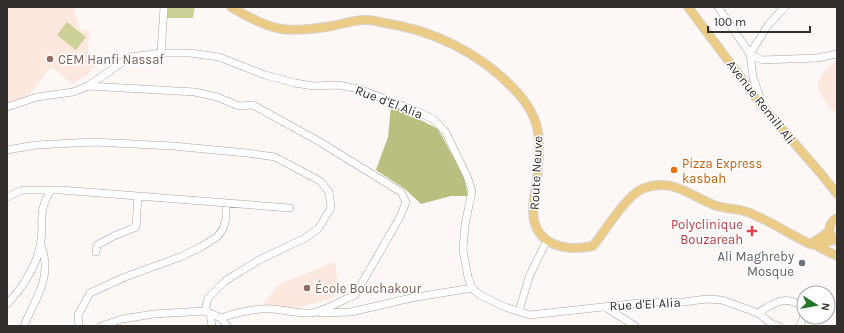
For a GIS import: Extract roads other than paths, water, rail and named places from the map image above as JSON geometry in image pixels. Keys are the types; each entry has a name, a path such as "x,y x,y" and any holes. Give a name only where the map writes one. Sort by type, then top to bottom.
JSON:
{"main road":[{"name":"Route Neuve","path":"231,7 264,25 281,30 299,31 366,20 400,25 463,49 491,68 513,88 530,109 538,132 537,178 533,210 535,222 540,234 547,240"},
{"name":"Avenue Remili Ali","path":"688,7 763,107 837,194"},
{"path":"547,240 556,246 562,247 582,248 592,246 628,200 641,189 664,185 678,187 716,205 748,212 837,256"},
{"path":"812,244 829,231 832,222 837,218"},
{"path":"812,244 824,244 835,240 829,231"}],"street":[{"path":"161,53 164,7"},
{"path":"718,7 750,54 753,77 763,107"},
{"path":"750,54 768,25 785,7"},
{"name":"Rue d'El Alia","path":"88,86 130,57 161,53 190,53 219,57 265,75 295,83 313,86 338,85 359,89 433,119 445,131 467,176 472,191 465,225 463,250 468,277 472,288 480,295 505,307 530,315 648,302 684,302 706,299 722,300 758,313 772,324 778,326"},
{"path":"750,54 762,60 817,58 837,54"},
{"path":"7,107 38,97 73,92 88,86 195,92 217,97 239,106 253,105 320,142 401,192 406,202 400,217 355,295 341,300 328,308 313,313"},
{"path":"7,150 36,145 94,142 173,146 247,153 275,157 320,181 329,192 331,208 318,229 305,238 258,260 225,281 208,298 208,312 212,326"},
{"path":"7,197 22,190 51,190 290,208"},
{"path":"7,304 19,291 32,270 41,243 44,204 51,190"},
{"path":"96,252 97,244 136,227 138,196"},
{"path":"79,326 78,314 90,293 125,277 180,257 217,237 223,229 226,219 226,203"},
{"path":"519,311 530,278 547,240"},
{"path":"24,326 40,293 44,276 45,262 41,243"},
{"path":"220,318 251,311 271,309 313,313 351,312 411,298 472,288"},
{"path":"758,313 775,302 784,300 795,301 803,307 803,319 800,326"},
{"path":"604,306 635,326"},
{"path":"102,326 122,319 154,314 208,312 220,318 227,326"}],"place":[{"name":"CEM Hanfi Nassaf","path":"50,59"},
{"name":"Pizza Express kasbah","path":"674,170"},
{"name":"Polyclinique Bouzareah","path":"752,231"},
{"name":"Ali Maghreby Mosque","path":"802,263"},
{"name":"École Bouchakour","path":"307,288"}]}
